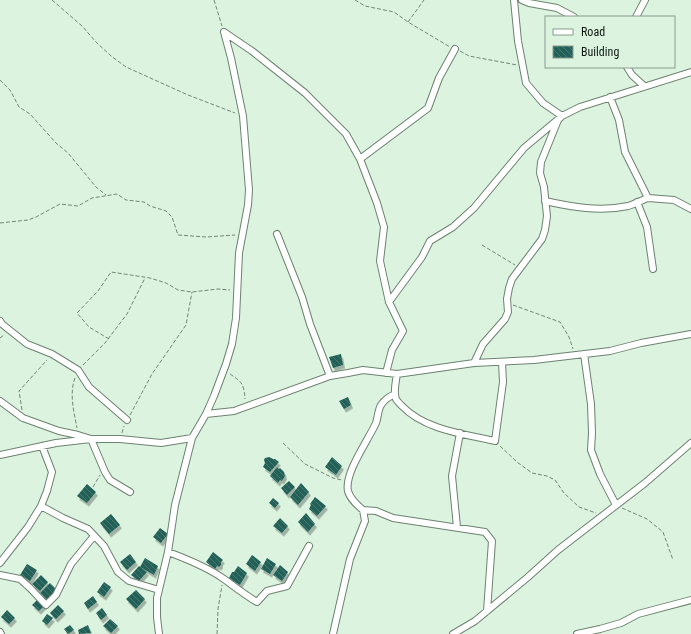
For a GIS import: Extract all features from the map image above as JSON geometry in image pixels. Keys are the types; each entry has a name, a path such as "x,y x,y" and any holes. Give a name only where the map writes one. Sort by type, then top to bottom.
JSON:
{"street":[{"path":"514,0 518,41 526,83 543,103 562,116"},
{"path":"522,0 557,8 572,16"},
{"path":"637,16 645,0"},
{"path":"160,634 157,617 159,590 168,552 175,505 192,438 206,414 224,370 232,344 236,318 239,252 248,205 249,190 243,116 224,32"},
{"path":"224,32 252,51 305,93 346,134 360,159 377,203 384,227 380,261 389,302 403,331 392,350 386,373"},
{"path":"360,159 428,108 439,78 455,49"},
{"path":"628,68 632,75 644,86"},
{"path":"389,302 422,257 430,241 452,227 474,208 524,148 562,116 580,106 691,72"},
{"path":"610,97 619,120 625,152 648,198"},
{"path":"474,363 483,344 491,333 501,325 508,312 507,303 512,279 542,239 547,216 544,187 540,173 541,162 558,120 562,116"},
{"path":"545,201 578,208 603,208 629,206 648,198 674,200 691,209"},
{"path":"637,202 647,227 652,269"},
{"path":"277,234 302,297 310,324 330,376"},
{"path":"0,321 27,344 52,354 78,370 89,387 127,420"},
{"path":"206,414 234,410 330,376 363,370 397,374 474,363 534,360 557,356 582,355 691,334"},
{"path":"582,355 591,404 592,450 600,474 616,505"},
{"path":"397,374 395,394 396,400 406,410 423,421 448,430 495,441 503,382 502,362"},
{"path":"395,394 386,398 380,407 376,422 354,464 348,491 354,502 363,510 376,511 393,518 485,532 492,541 487,610"},
{"path":"0,401 23,418 59,431 91,439 110,480 130,492"},
{"path":"457,528 452,476 460,432"},
{"path":"0,454 56,443 91,439 120,439 161,442 192,438"},
{"path":"453,634 464,628 487,610 528,577 558,550 645,483 691,443"},
{"path":"0,563 28,527 41,506 47,491 52,472 42,446"},
{"path":"41,506 88,529 104,546 118,572 129,581 159,590"},
{"path":"332,634 350,559 364,521 363,510"},
{"path":"0,575 20,579 46,605 56,595 71,564 94,536"},
{"path":"168,552 189,559 224,578 257,602 267,591 287,586 309,546"},
{"path":"577,634 600,630 638,614 691,600"}],"path":[{"path":"52,0 82,26 111,56 126,67 188,95 243,116"},
{"path":"214,0 224,32"},
{"path":"354,0 365,6 394,12 408,22 469,56 523,67"},
{"path":"408,22 424,0"},
{"path":"0,80 10,90 19,107 30,114 56,143 83,169 96,187 106,196"},
{"path":"0,223 28,220 60,204 78,206 92,198 117,194 126,200 144,202 150,206 166,211 172,217 178,235 206,237 242,235"},
{"path":"482,244 520,268"},
{"path":"109,339 89,327 77,313 98,291 111,272 145,277 166,283 178,290 192,292 218,289 237,291"},
{"path":"78,435 72,403 73,383 78,370 109,339 127,314 145,277"},
{"path":"120,439 123,428 152,374 186,325 192,292"},
{"path":"507,303 560,322 569,337 572,348 582,355"},
{"path":"23,418 19,391 52,354"},
{"path":"224,370 239,379 244,388 246,406"},
{"path":"495,441 517,462 532,473 547,476 555,480 564,493 579,507 602,515"},
{"path":"283,443 305,464 333,478 349,482"},
{"path":"93,487 103,467"},
{"path":"616,505 648,519 663,532 672,560"},
{"path":"217,634 218,609 224,578"}],"building":[{"path":"341,354 343,365 333,368 329,357"},
{"path":"348,397 351,405 344,409 339,401"},
{"path":"269,457 279,462 270,472 263,467 265,458"},
{"path":"332,457 342,466 336,475 325,467"},
{"path":"277,467 284,472 285,476 282,481 280,480 278,483 270,476"},
{"path":"289,481 295,487 287,495 281,488"},
{"path":"301,483 309,492 298,505 290,497"},
{"path":"87,484 96,492 87,503 77,496"},
{"path":"315,497 326,506 317,516 309,509 310,504"},
{"path":"273,498 279,503 275,508 269,503"},
{"path":"306,513 315,524 308,532 298,522"},
{"path":"111,514 120,525 109,534 100,523"},
{"path":"280,518 288,526 282,533 273,526"},
{"path":"160,528 168,534 161,543 153,537"},
{"path":"213,552 223,560 221,565 219,567 217,566 215,569 206,562"},
{"path":"130,554 136,562 127,570 120,562"},
{"path":"252,555 261,562 255,571 246,564"},
{"path":"145,558 158,566 154,575 140,567"},
{"path":"267,558 276,564 270,574 261,569"},
{"path":"27,564 37,570 30,581 20,575"},
{"path":"280,565 288,572 282,581 273,575"},
{"path":"139,566 147,572 139,581 131,575"},
{"path":"238,566 247,573 240,585 229,578"},
{"path":"41,575 48,582 40,591 32,584"},
{"path":"104,582 111,587 104,597 97,592"},
{"path":"50,583 58,591 48,601 40,593"},
{"path":"136,590 145,599 136,609 126,599"},
{"path":"93,596 97,602 88,609 84,603"},
{"path":"38,599 45,605 39,611 32,605"},
{"path":"58,605 64,611 56,619 50,613"},
{"path":"102,608 107,615 101,620 96,613"},
{"path":"7,610 15,618 9,624 1,617"},
{"path":"47,614 53,618 47,625 42,621"},
{"path":"110,619 118,626 111,633 103,626"},
{"path":"70,625 74,630 68,634 64,629"},
{"path":"88,625 91,633 79,634 78,630"}]}
